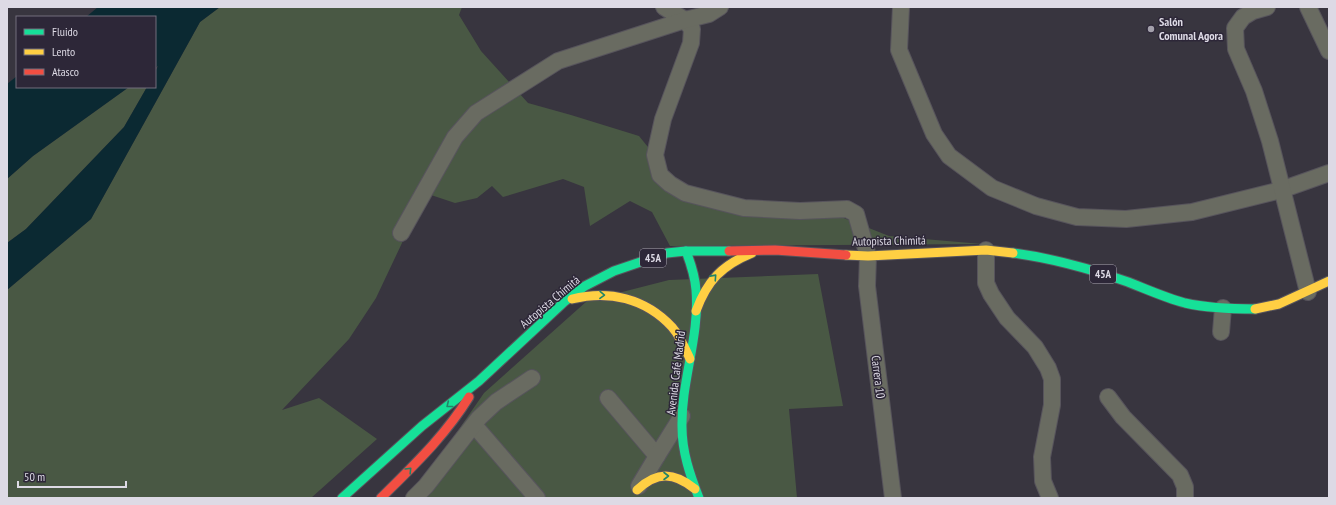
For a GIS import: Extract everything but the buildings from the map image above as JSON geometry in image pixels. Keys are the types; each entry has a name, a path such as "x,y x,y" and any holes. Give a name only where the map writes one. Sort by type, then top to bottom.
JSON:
{"main road":[{"name":"Autopista Chimitá","path":"342,498 422,426 479,381 564,302 585,286 614,271 667,253 686,251 775,250 868,256 986,250 1030,255 1060,262 1118,279 1185,303 1223,308 1255,309 1279,304 1308,292 1329,281"},
{"path":"696,311 706,288 722,269 752,253 775,250"},
{"name":"Avenida Café Madrid","path":"686,251 695,277 696,311 682,416 684,456 698,498"},
{"path":"564,302 589,295 602,295 615,296 641,304 657,314 671,326 682,342 690,359"},
{"name":"Autopista Chimitá","path":"381,498 441,436 461,411 479,381"},
{"path":"635,494 648,479 666,475 682,479 695,489"}],"street":[{"path":"664,7 685,20"},
{"path":"401,234 455,137 476,113 558,62 685,20 709,14 720,7"},
{"path":"901,7 899,50 934,134 949,156 992,188 1036,206 1078,217 1126,219 1192,212 1281,190 1329,173"},
{"path":"1267,7 1253,11 1243,18 1235,28 1236,50 1254,91 1274,155 1281,190 1308,292"},
{"path":"1308,7 1328,44"},
{"name":"Carrera 10","path":"685,20 692,29 691,43 663,119 655,155 660,175 670,184 685,193 744,208 800,211 847,209 856,214 868,256 867,286 893,498"},
{"path":"986,250 986,283 990,294 1008,318 1035,347 1048,368 1052,379 1052,405 1042,457 1043,481 1050,498"},
{"path":"1221,332 1223,308"},
{"path":"414,498 426,486 479,418 496,402 532,378"},
{"path":"1108,397 1123,418 1180,475 1185,487 1185,498"},
{"path":"608,398 656,456"},
{"path":"635,494 656,456 682,416"},
{"path":"474,425 537,498"}],"green space":[{"path":"220,7 462,7 459,15 481,51 528,103 639,136 652,152 669,192 831,213 889,236 982,244 670,246 652,212 630,201 590,226 584,187 563,179 503,197 492,186 477,198 455,203 419,191 402,243 376,298 349,339 282,410 319,398 377,439 311,498 7,498 7,290 91,219 200,22"},
{"path":"128,88 146,88 124,127 26,229 7,243 7,179 33,156"},
{"path":"818,274 843,406 789,409 797,498 405,498 421,484 484,393 587,301 669,280"}],"water":[{"path":"98,7 220,7 200,22 91,219 7,290 7,243 26,229 124,127 146,88 156,88 156,70 158,66 156,67 156,16 87,16"},
{"path":"16,77 16,88 128,88 33,156 7,179 7,84"}],"traffic: fast":[{"path":"686,251 695,280 697,307 682,410 682,436 687,463 699,498"},
{"path":"342,498 422,426 479,381 564,302 585,286 614,271 667,253 686,251 729,251"},
{"path":"1013,253 1086,268 1185,303 1220,308 1255,309"}],"traffic: slow":[{"path":"846,255 868,256 986,250 1013,253"},
{"path":"696,311 705,291 717,275 732,263 752,253"},
{"path":"1255,309 1279,304 1329,281"},
{"path":"572,299 586,296 613,296 638,303 650,309 672,327 680,338 690,359"},
{"path":"637,490 652,479 666,476 680,479 695,489"}],"traffic: jam":[{"path":"729,251 775,250 846,255"},
{"path":"381,498 439,438 450,425 469,397"}],"place":[{"name":"Salón Comunal Agora","path":"1151,29"}]}
